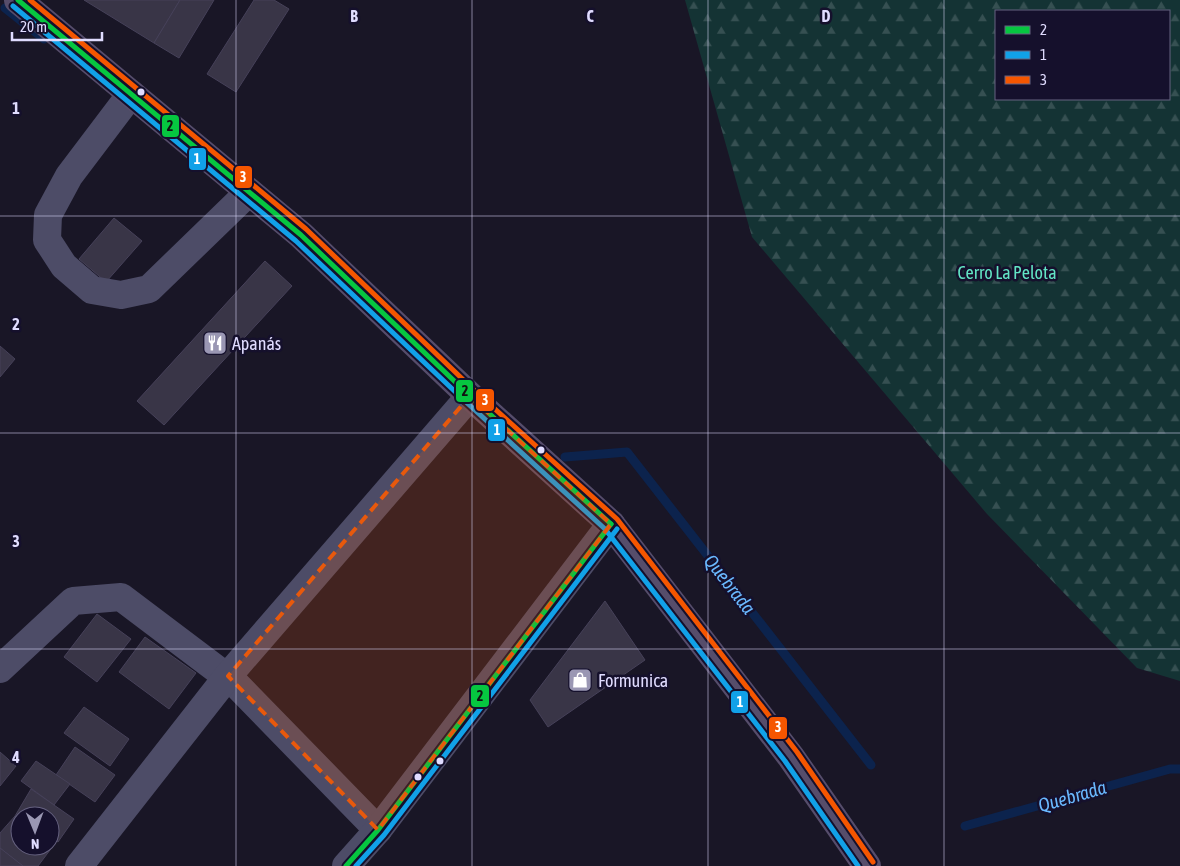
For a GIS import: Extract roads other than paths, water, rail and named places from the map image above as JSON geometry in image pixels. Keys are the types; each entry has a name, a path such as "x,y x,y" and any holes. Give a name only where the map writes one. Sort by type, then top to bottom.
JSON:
{"main road":[{"path":"18,0 301,235 470,396 611,524 791,757 868,866"}],"street":[{"path":"131,94 69,176 48,215 48,240 64,266 92,290 121,295 149,289 249,192"},
{"path":"79,866 228,677 470,396"},
{"path":"346,866 378,830 611,524"},
{"path":"0,669 73,601 121,597 228,677 378,830"}],"waterway":[{"path":"5,8 44,39"},
{"name":"Quebrada","path":"565,457 627,452 871,765"},
{"name":"Quebrada","path":"965,826 1170,769 1180,769"}],"place":[{"name":"Apanás","path":"215,343"},
{"name":"Formunica","path":"580,680"}],"park label":[{"name":"Cerro La Pelota","path":"1007,272"}]}
